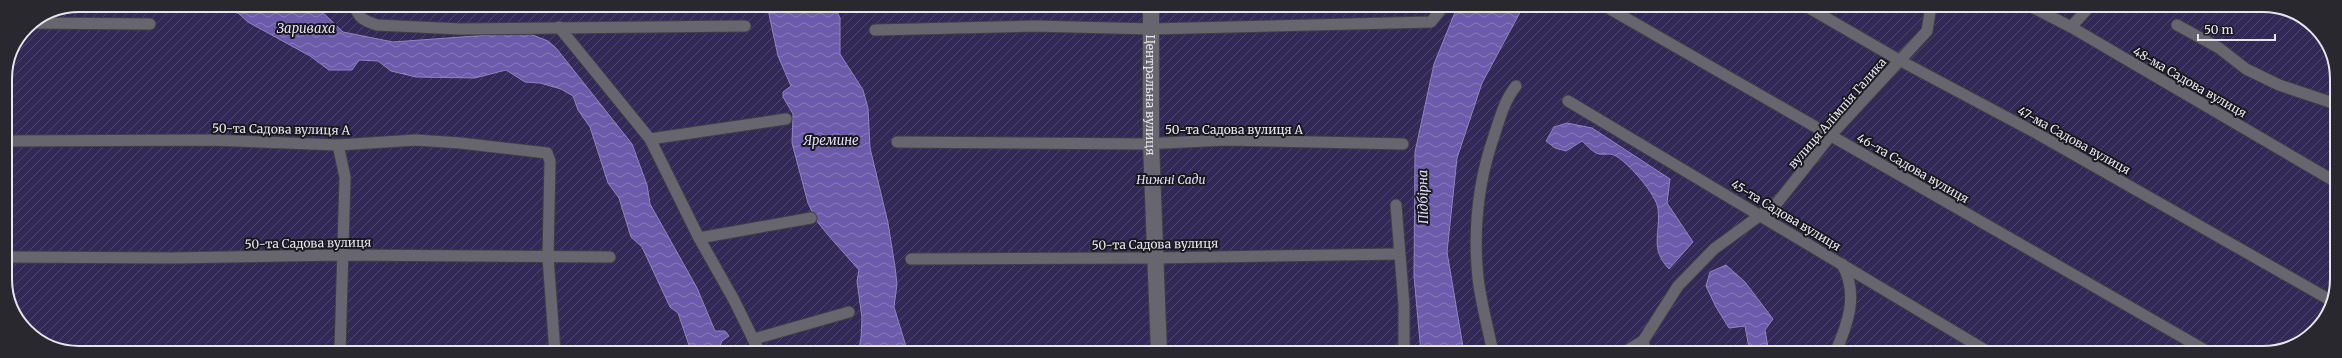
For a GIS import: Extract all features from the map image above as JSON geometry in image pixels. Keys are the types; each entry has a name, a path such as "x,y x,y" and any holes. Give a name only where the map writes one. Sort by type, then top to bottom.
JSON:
{"street":[{"path":"357,12 364,21 377,25 460,29 745,26"},
{"name":"Центральна вулиця","path":"1151,12 1151,143 1159,346"},
{"path":"875,30 1034,26 1151,29 1431,22 1439,12"},
{"name":"46-та Садова вулиця","path":"1616,12 2198,346"},
{"name":"47-ма Садова вулиця","path":"1815,12 1899,60 2036,133 2327,298"},
{"name":"вулиця Алімпія Галика","path":"1643,341 1678,286 1714,249 1745,225 1762,215 1776,203 1831,135 1927,31 1930,12"},
{"name":"48-ма Садова вулиця","path":"2042,12 2071,27 2330,178"},
{"path":"2071,27 2085,12"},
{"path":"41,24 150,24"},
{"path":"2176,25 2219,48 2246,70 2279,85 2330,102"},
{"path":"559,27 650,138 699,238 757,346"},
{"path":"1492,346 1478,278 1476,220 1481,178 1506,98 1516,86"},
{"name":"45-та Садова вулиця","path":"1568,101 1762,215 1978,346"},
{"path":"650,138 786,119"},
{"name":"50-та Садова вулиця А","path":"12,141 211,140 338,145 416,140 541,151 550,156 548,258"},
{"name":"50-та Садова вулиця А","path":"897,142 1151,143 1226,140 1403,144"},
{"path":"338,145 345,177 340,346"},
{"path":"1396,205 1404,305 1404,346"},
{"path":"699,238 811,218"},
{"name":"50-та Садова вулиця","path":"12,257 172,258 342,254 548,258 610,257"},
{"name":"50-та Садова вулиця","path":"911,259 1155,258 1399,254"},
{"path":"548,258 555,346"},
{"path":"1838,346 1846,330 1851,307 1851,290 1847,272 1842,264"},
{"path":"754,339 849,312"},
{"path":"1635,346 1643,341 1644,346"}],"green space":[{"name":"Нижні Сади","path":"66,13 2272,13 2289,17 2307,29 2321,45 2329,66 2329,288 2328,296 2323,309 2316,320 2307,329 2289,341 2276,345 2263,346 70,345 62,344 45,337 29,323 17,305 13,292 12,279 13,66 17,53 23,42 32,32 42,23 53,17"}],"water":[{"name":"Зариваха","path":"233,12 322,12 343,32 393,42 517,33 530,34 548,41 556,48 632,144 647,185 650,204 697,288 715,331 725,331 729,336 722,341 720,346 688,346 678,313 670,307 642,247 631,237 619,198 608,183 590,127 578,110 573,96 561,89 540,83 525,82 506,70 475,78 416,77 391,71 378,61 359,60 352,70 329,70 310,56 248,22 238,13"},
{"name":"Яремине","path":"769,12 837,12 840,18 840,54 863,90 868,108 870,148 888,223 895,267 897,284 894,307 906,346 859,346 862,318 857,281 859,270 816,220 808,203 792,143 793,114 783,97 783,92 791,86 778,56"},
{"name":"Підбірна","path":"1455,12 1520,12 1482,83 1457,158 1447,252 1463,346 1420,346 1414,276 1415,152 1434,64"},
{"path":"1567,123 1592,128 1670,179 1667,203 1693,242 1669,269 1659,254 1657,240 1659,218 1658,209 1653,196 1647,187 1620,158 1614,155 1601,154 1592,151 1582,141 1566,151 1555,148 1546,141 1554,127"},
{"path":"1726,265 1745,282 1773,319 1765,330 1768,346 1749,346 1745,326 1729,328 1716,307 1706,286 1710,272"}]}
